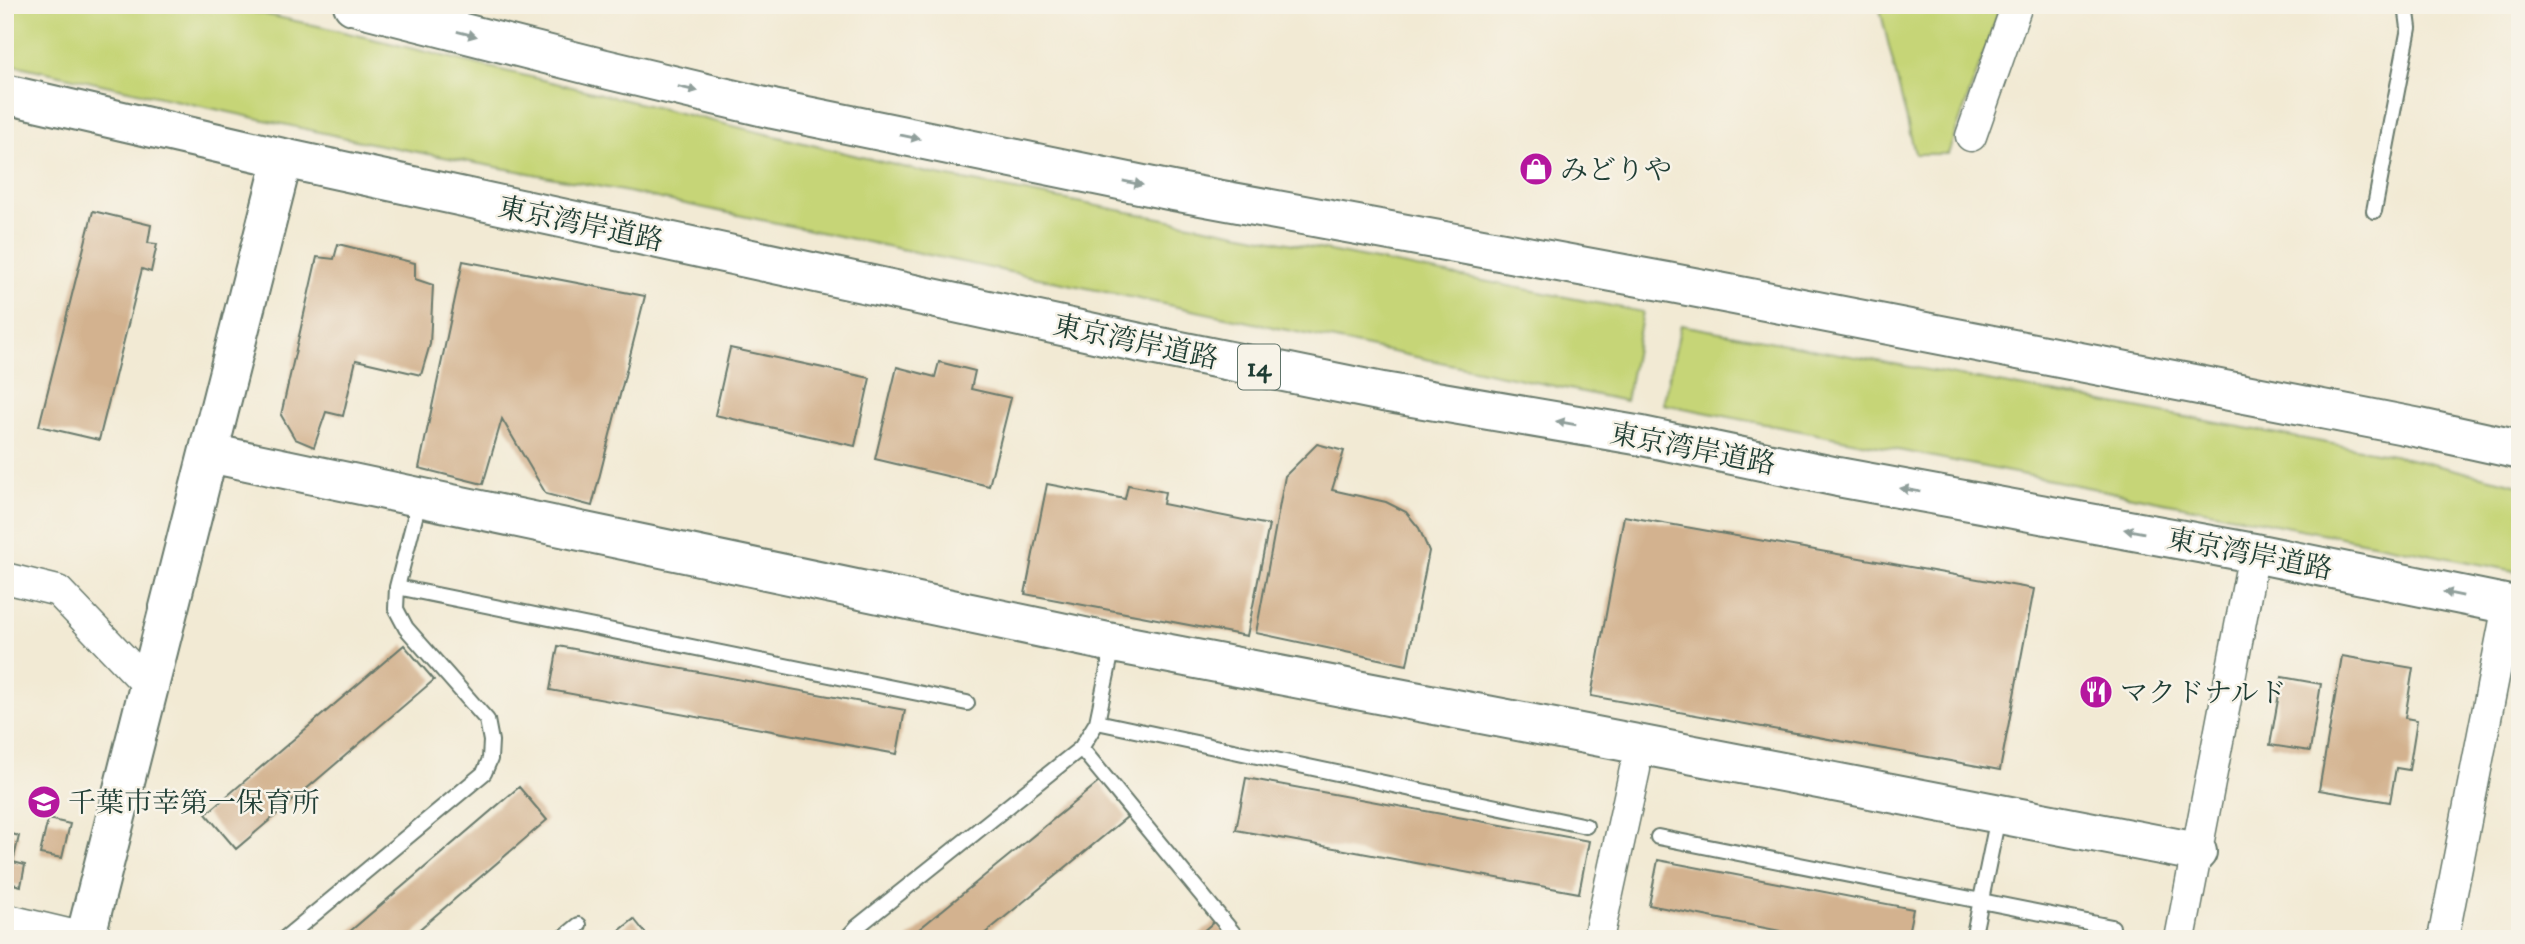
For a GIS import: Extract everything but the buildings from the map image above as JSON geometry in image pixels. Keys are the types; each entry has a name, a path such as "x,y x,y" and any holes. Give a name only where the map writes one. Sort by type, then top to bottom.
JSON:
{"main road":[{"path":"354,5 773,109 1119,180 1694,287 2420,428 2520,450"},
{"name":"東京湾岸道路","path":"5,94 283,158 1083,331 1383,392 1642,436 1838,477 2254,553 2514,606"},
{"path":"85,938 283,158"},
{"path":"209,453 1113,643 2197,852"}],"street":[{"path":"1971,136 2017,5"},
{"path":"2180,939 2254,553"},
{"path":"5,578 58,592 149,686"},
{"path":"2443,939 2514,606"},
{"path":"1598,939 1635,769"},
{"path":"5,919 85,938"}],"lane":[{"path":"2374,211 2409,29 2406,5"},
{"path":"284,939 484,773 490,759 491,741 487,720 406,628 396,609 397,587 420,498"},
{"path":"397,587 967,703"},
{"path":"846,939 857,927 1081,748 1097,722 1113,643"},
{"path":"1097,722 1586,826"},
{"path":"1081,748 1238,939"},
{"path":"1973,939 1998,814"},
{"path":"1658,837 2112,927"},
{"path":"562,939 579,925"}],"green space":[{"path":"5,5 223,5 928,173 1643,312 1626,401 628,192 360,141 5,63"},
{"path":"1879,5 2001,5 1948,154 1915,154"},
{"path":"1681,325 2393,455 2520,485 2520,572 1663,404"}],"place":[{"name":"みどりや","path":"1536,169"},
{"name":"マクドナルド","path":"2096,692"},
{"name":"千葉市幸第一保育所","path":"44,802"}]}
